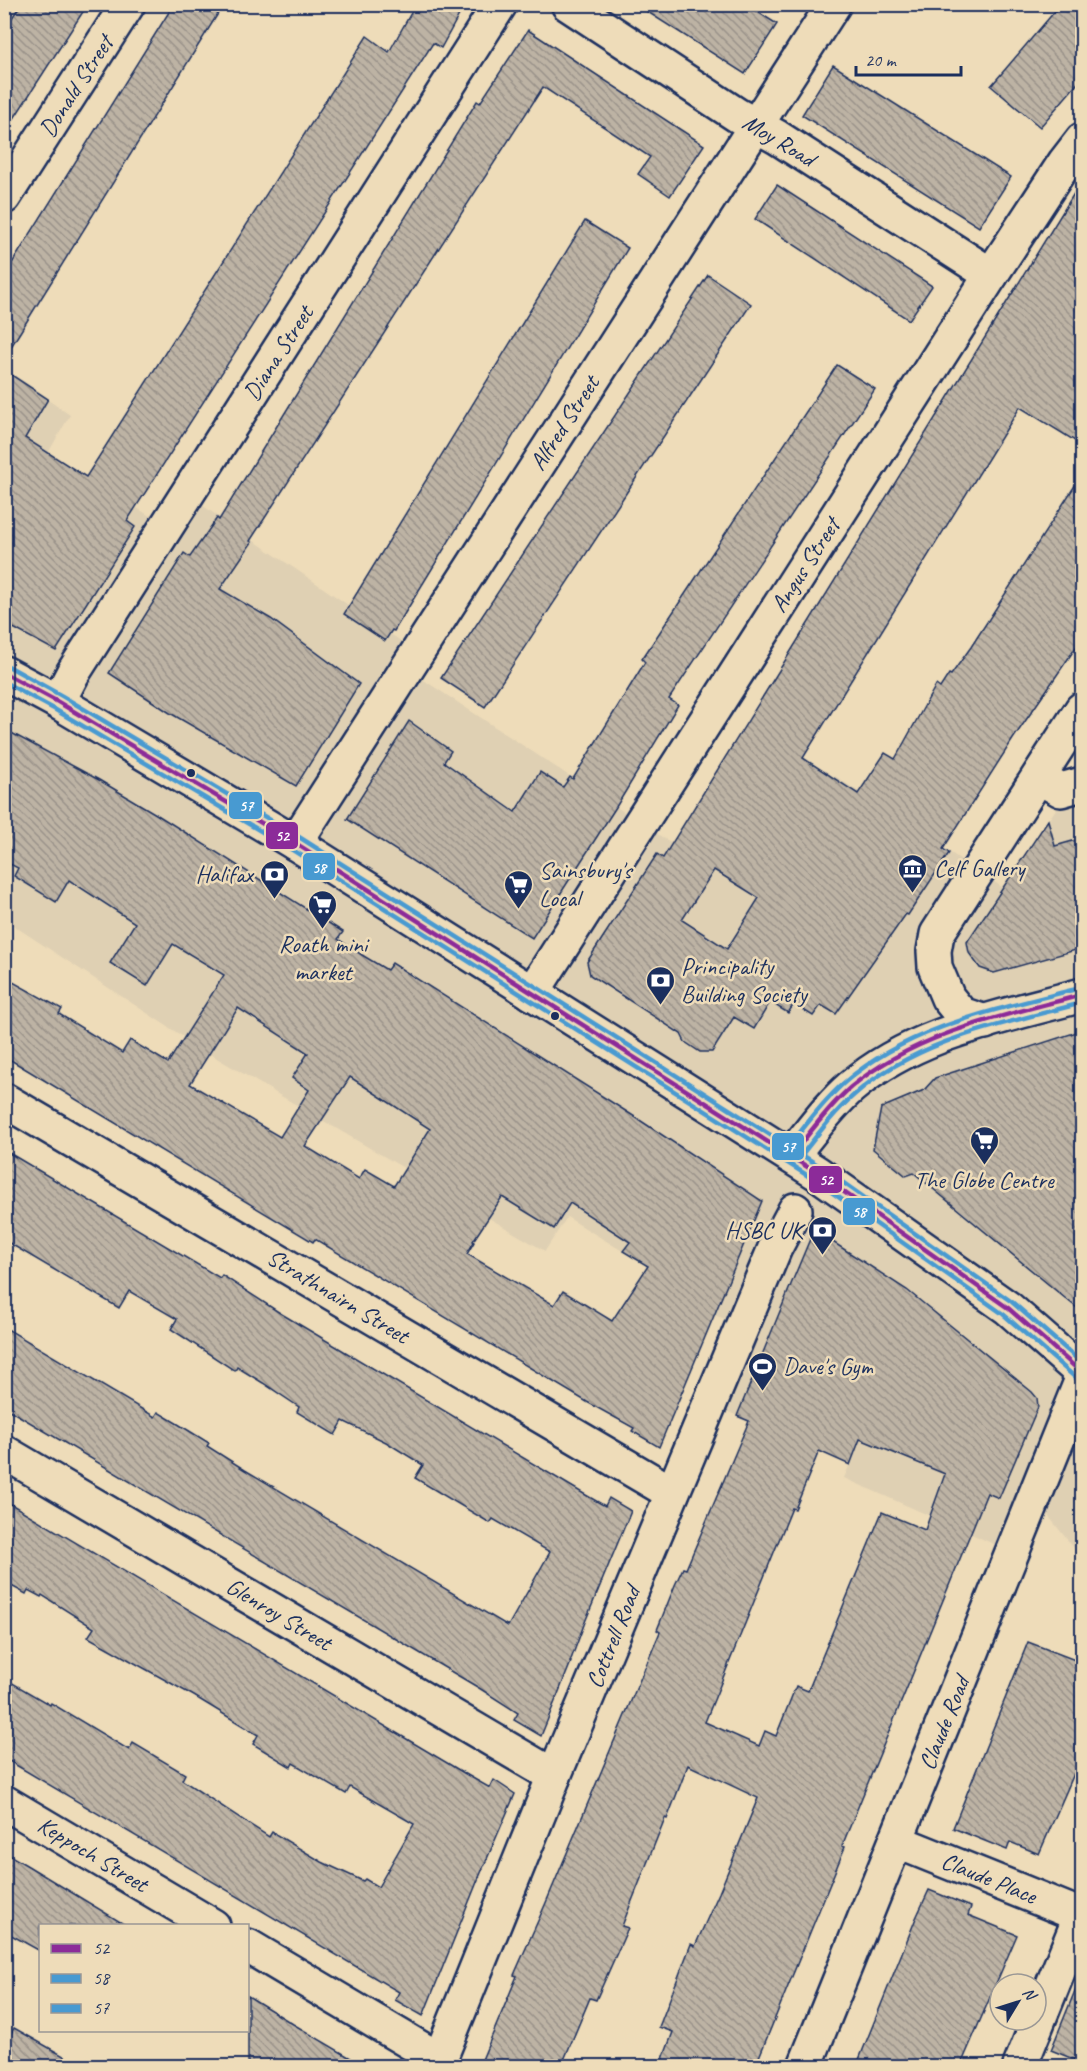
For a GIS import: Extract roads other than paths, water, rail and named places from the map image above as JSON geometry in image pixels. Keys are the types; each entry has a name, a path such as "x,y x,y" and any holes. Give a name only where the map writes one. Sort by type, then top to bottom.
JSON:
{"street":[{"name":"Donald Street","path":"4,197 128,4"},
{"name":"Diana Street","path":"58,702 73,673 500,4"},
{"name":"Moy Road","path":"568,4 991,275"},
{"name":"Alfred Street","path":"295,843 834,4"},
{"name":"Angus Street","path":"532,993 991,275 1065,162 1083,140"},
{"path":"4,673 58,702 295,843 791,1156 970,1279 1008,1308 1083,1373"},
{"path":"985,1022 961,1014 948,998 935,967 934,951 937,934 1083,709"},
{"path":"1039,777 1061,790 1083,784"},
{"path":"791,1156 834,1103 860,1081 917,1044 985,1022 1083,995"},
{"name":"Strathnairn Street","path":"4,1100 672,1493"},
{"name":"Cottrell Road","path":"439,2063 554,1776 788,1223"},
{"name":"Claude Road","path":"805,2067 1083,1379"},
{"name":"Glenroy Street","path":"4,1452 554,1776"},
{"name":"Keppoch Street","path":"4,1802 210,1924"},
{"name":"Claude Place","path":"896,1840 1082,1916"},
{"path":"1020,2067 1082,1916"},
{"path":"249,1947 439,2063"}],"place":[{"name":"Celf Gallery","path":"913,894"},
{"name":"Halifax","path":"274,900"},
{"name":"Sainsbury's Local","path":"518,910"},
{"name":"Roath mini market","path":"323,930"},
{"name":"Principality Building Society","path":"660,1006"},
{"name":"The Globe Centre","path":"984,1166"},
{"name":"HSBC UK","path":"823,1256"},
{"name":"Dave's Gym","path":"762,1392"}]}
